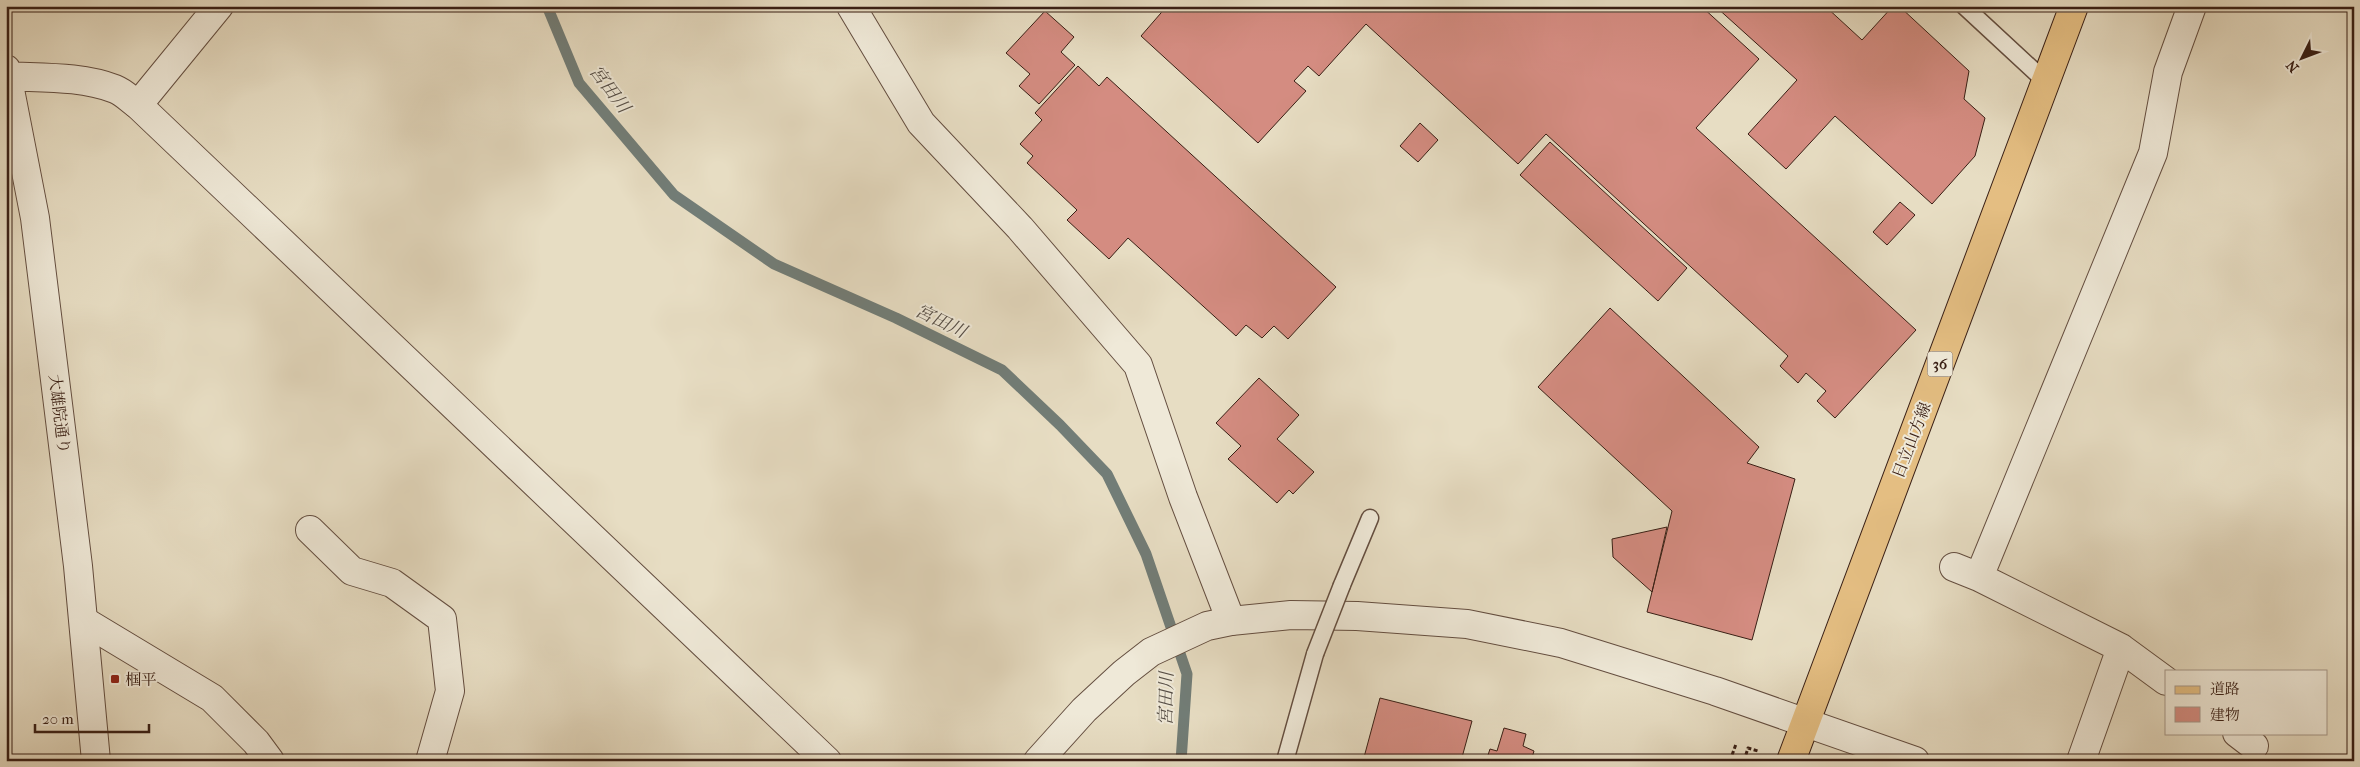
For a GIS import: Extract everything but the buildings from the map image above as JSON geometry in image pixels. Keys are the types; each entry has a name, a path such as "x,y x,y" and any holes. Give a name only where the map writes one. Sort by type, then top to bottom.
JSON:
{"main road":[{"name":"日立山方線","path":"1791,761 2074,6"}],"street":[{"path":"138,105 219,6"},
{"path":"851,6 922,123 1020,228 1138,365 1183,497 1219,623"},
{"path":"1979,576 2153,153 2168,72 2192,6"},
{"path":"7,74 90,82 117,90 138,105 827,761"},
{"name":"大雄院通り","path":"7,74 35,218 84,621 96,761"},
{"path":"310,530 352,571 392,583 442,619 450,691 430,761"},
{"path":"1954,567 1979,576 2121,648 2165,680"},
{"path":"1038,761 1084,710 1124,673 1151,652 1219,623 1291,615 1357,616 1467,624 1561,643 1645,667 1805,721 1915,761"},
{"path":"84,621 212,698 256,742 270,761"},
{"path":"2081,761 2121,648"}],"lane":[{"path":"1964,6 2046,82"},
{"path":"1285,761 1315,654 1370,518"}],"path":[{"path":"1730,761 1736,744"},
{"path":"1744,761 1748,748"}],"waterway":[{"name":"宮田川","path":"547,6 579,83 674,195 774,264 896,318 1002,370 1060,425 1107,474 1146,554 1187,674 1181,761"}],"place":[{"name":"椢平","path":"115,679"}]}
